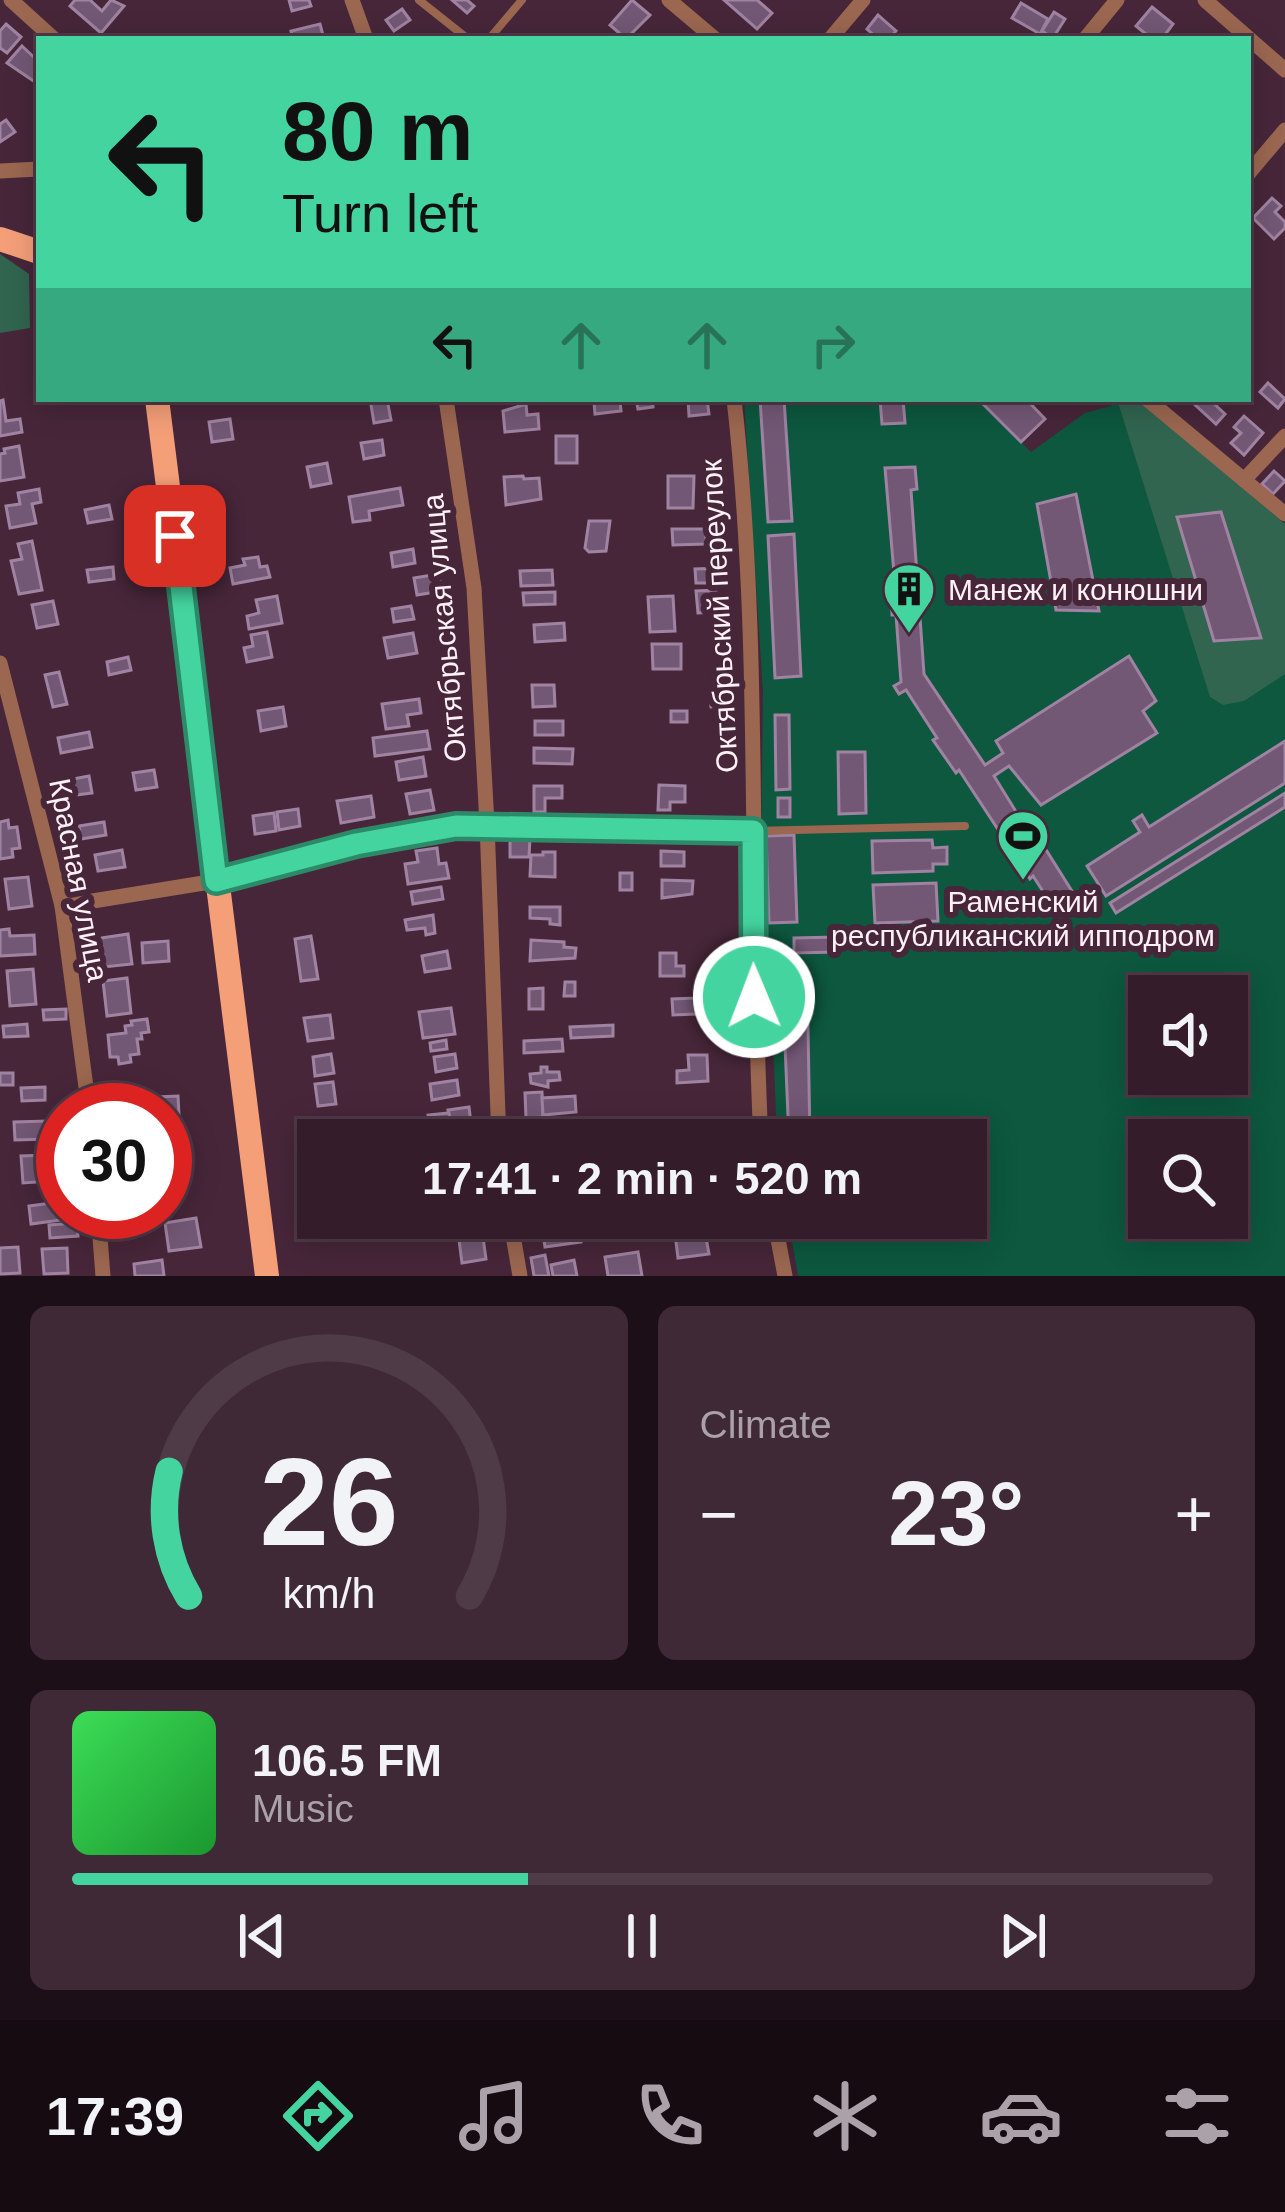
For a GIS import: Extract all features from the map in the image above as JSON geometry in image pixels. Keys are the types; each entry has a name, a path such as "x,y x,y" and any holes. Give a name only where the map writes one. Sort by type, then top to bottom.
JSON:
{"main road":[{"path":"0,239 36,251"},
{"path":"158,402 267,1276"}],"street":[{"path":"10,0 51,36"},
{"path":"352,0 365,36"},
{"path":"669,0 712,36"},
{"path":"833,36 863,0"},
{"path":"1087,36 1117,0"},
{"path":"1205,0 1246,36"},
{"path":"1251,40 1285,70"},
{"path":"1251,170 1285,130"},
{"path":"0,172 36,169"},
{"name":"Октябрьская улица","path":"446,402 474,588 498,1119"},
{"name":"Октябрьский переулок","path":"734,402 746,504 760,1119"},
{"path":"1151,402 1285,514"},
{"path":"1244,480 1285,436"},
{"name":"Красная улица","path":"0,664 62,906 85,1083"},
{"path":"62,906 216,881 396,835 488,824 753,831"},
{"path":"100,1239 103,1276"},
{"path":"514,1239 520,1276"},
{"path":"778,1239 785,1276"}],"lane":[{"path":"419,0 465,36"},
{"path":"492,36 522,0"},
{"path":"753,831 965,826"}],"green space":[{"path":"0,254 29,274 30,328 0,333"},
{"name":"Раменский республиканский ипподром","path":"744,402 981,402 1031,452 1085,413 1114,402 1142,402 1285,524 1285,1276 798,1276 792,1239 987,1239 987,1119 776,1119 760,943 763,692"},
{"path":"1118,402 1142,402 1285,524 1285,674 1244,701 1223,705 1210,697"}],"building":[{"path":"75,0 90,0 102,11 111,0 124,6 101,33 70,6"},
{"path":"289,0 309,0 311,6 292,11"},
{"path":"452,0 467,0 474,6 467,13"},
{"path":"632,0 650,15 629,36 610,25"},
{"path":"724,0 757,0 772,13 757,29"},
{"path":"1021,3 1048,19 1040,34 1012,18"},
{"path":"1152,7 1173,24 1164,36 1148,36 1136,26"},
{"path":"402,9 410,20 394,31 386,20"},
{"path":"1054,12 1065,19 1054,36 1042,31"},
{"path":"878,15 896,31 892,36 875,36 867,29"},
{"path":"6,24 21,37 7,53 0,48 0,31"},
{"path":"320,24 323,36 292,36 291,31"},
{"path":"22,46 36,59 35,82 7,63"},
{"path":"6,120 15,132 0,142 0,124"},
{"path":"1272,198 1281,206 1275,212 1285,222 1274,239 1253,218"},
{"path":"1268,383 1285,399 1278,408 1260,392"},
{"path":"3,400 6,421 20,419 22,432 0,436"},
{"path":"370,402 388,402 391,420 374,423"},
{"path":"594,402 620,402 621,411 595,414"},
{"path":"637,402 652,402 653,407 638,409"},
{"path":"688,402 707,402 709,414 689,416"},
{"path":"760,402 784,402 792,521 768,522"},
{"path":"880,402 903,402 905,423 882,424"},
{"path":"981,402 1029,402 1045,419 1021,442"},
{"path":"1212,402 1225,414 1216,424 1193,403"},
{"path":"526,404 527,415 538,414 539,429 505,432 503,411"},
{"path":"1244,416 1263,433 1244,455 1231,443 1241,433 1234,427"},
{"path":"230,419 233,439 212,442 209,422"},
{"path":"556,436 577,436 577,463 556,463"},
{"path":"382,440 384,455 364,459 361,443"},
{"path":"19,446 24,477 0,481 0,454"},
{"path":"327,463 331,483 311,487 307,467"},
{"name":"Манеж и конюшни","path":"915,467 917,489 911,490 924,674 985,765 1003,753 996,741 1129,656 1156,701 1143,711 1157,733 1041,805 1009,766 994,776 1020,818 999,831 933,740 937,738 906,690 899,694 894,686 901,682 896,615 892,615 891,586 895,585 885,468"},
{"path":"1274,471 1285,481 1273,494 1262,484"},
{"path":"668,476 694,476 693,508 668,508"},
{"path":"504,477 539,478 541,499 506,505"},
{"path":"400,488 403,505 369,511 370,520 353,522 349,497"},
{"path":"39,489 41,502 32,504 36,523 10,528 6,506 20,504 18,493"},
{"path":"1076,494 1099,611 1056,610 1037,504"},
{"path":"109,505 112,519 88,523 85,510"},
{"path":"1221,512 1261,638 1214,641 1177,517"},
{"path":"589,521 610,521 606,551 585,548"},
{"path":"672,529 706,529 706,544 673,545"},
{"path":"794,534 801,676 775,678 768,536"},
{"path":"32,541 42,590 19,594 11,561 22,559 18,544"},
{"path":"413,549 415,563 393,567 391,553"},
{"path":"258,557 270,577 233,584 230,568 245,565 243,559"},
{"path":"113,567 114,579 89,582 87,570"},
{"path":"722,568 723,583 696,583 695,569"},
{"path":"552,570 553,585 521,586 520,571"},
{"path":"439,574 442,591 417,595 414,578"},
{"path":"716,590 717,612 698,613 696,591"},
{"path":"555,592 555,604 524,605 523,593"},
{"path":"277,596 282,623 249,629 247,616 259,613 256,600"},
{"path":"673,596 675,631 650,632 648,597"},
{"path":"53,601 58,624 37,628 32,605"},
{"path":"411,606 414,619 394,622 392,609"},
{"path":"564,623 565,640 535,642 534,625"},
{"path":"267,632 272,657 247,662 244,648 253,646 251,635"},
{"path":"413,633 417,653 388,658 384,638"},
{"path":"652,644 681,644 681,669 653,669"},
{"path":"128,657 131,670 109,675 107,662"},
{"path":"59,672 67,704 53,707 45,675"},
{"path":"532,685 554,685 555,706 533,707"},
{"path":"710,693 723,693 723,706 711,707"},
{"path":"419,699 421,713 407,715 409,726 386,729 382,704"},
{"path":"283,707 286,726 261,731 258,711"},
{"path":"671,711 687,711 687,722 671,722"},
{"path":"775,715 789,715 790,789 776,790"},
{"path":"535,721 563,721 563,735 535,735"},
{"path":"427,731 430,749 375,756 373,738"},
{"path":"89,732 92,747 61,753 58,738"},
{"path":"1285,741 1285,783 1106,896 1087,866 1140,832 1133,821 1142,815 1149,827"},
{"path":"534,748 573,749 572,764 534,763"},
{"path":"838,752 865,752 866,813 839,814"},
{"path":"423,757 426,776 399,780 396,762"},
{"path":"154,770 157,787 136,790 133,773"},
{"path":"89,776 92,793 76,795 73,779"},
{"path":"659,785 685,786 685,802 670,802 670,810 658,810"},
{"path":"534,786 562,786 562,798 545,798 545,812 534,812"},
{"path":"430,790 434,810 410,814 406,794"},
{"path":"1285,793 1285,807 1116,913 1110,903"},
{"path":"371,796 374,817 341,823 337,801"},
{"path":"778,798 790,798 790,817 778,817"},
{"path":"298,809 300,826 279,830 277,812"},
{"path":"274,813 276,831 255,834 253,816"},
{"path":"8,820 9,828 17,827 20,848 12,849 13,857 0,859 0,822"},
{"path":"104,822 106,835 81,839 79,826"},
{"path":"794,835 797,922 769,923 766,836"},
{"path":"1038,837 1082,907 1068,916 1052,892 1046,896 1033,876 1030,879 1013,853"},
{"path":"510,838 530,838 529,857 510,857"},
{"path":"932,840 933,848 947,847 947,864 933,864 933,871 873,873 872,841"},
{"path":"437,848 439,864 446,863 449,878 408,884 405,864 418,862 416,851"},
{"path":"122,850 125,867 98,871 95,855"},
{"path":"661,851 684,852 684,866 661,866"},
{"path":"555,852 555,877 530,876 531,855"},
{"path":"620,873 632,873 632,890 620,890"},
{"path":"28,877 32,906 9,909 5,879"},
{"path":"662,880 693,881 692,894 662,898"},
{"path":"936,883 938,921 875,923 873,885"},
{"path":"441,887 443,899 413,904 411,892"},
{"path":"530,907 560,907 560,925 530,918"},
{"path":"433,915 435,933 426,935 425,928 407,930 405,920"},
{"path":"9,929 10,936 34,935 35,954 0,956 0,930"},
{"path":"128,934 132,964 104,967 101,938"},
{"path":"311,936 318,979 301,981 295,939"},
{"path":"836,937 837,952 794,953 794,938"},
{"path":"531,940 564,942 564,947 576,948 575,958 530,961"},
{"path":"168,941 169,961 143,963 142,943"},
{"path":"447,951 450,968 425,972 422,956"},
{"path":"660,953 676,953 676,966 684,966 684,976 660,976"},
{"path":"33,969 36,1004 10,1006 7,971"},
{"path":"807,973 810,1119 788,1119 782,974"},
{"path":"127,978 131,1013 107,1016 103,981"},
{"path":"565,982 575,982 575,996 564,996"},
{"path":"543,988 543,1009 529,1009 529,989"},
{"path":"696,998 697,1014 673,1015 672,999"},
{"path":"451,1008 455,1034 423,1038 419,1012"},
{"path":"66,1009 66,1019 44,1020 43,1010"},
{"path":"330,1015 333,1038 308,1041 304,1018"},
{"path":"147,1019 149,1032 137,1039 139,1054 119,1064 118,1057 110,1057 108,1035 126,1033 125,1026 132,1025 131,1021"},
{"path":"27,1024 28,1036 4,1037 3,1026"},
{"path":"613,1025 613,1036 571,1038 570,1027"},
{"path":"562,1039 563,1051 524,1053 524,1041"},
{"path":"446,1040 447,1049 431,1051 430,1043"},
{"path":"331,1054 334,1073 315,1076 313,1057"},
{"path":"455,1054 457,1068 436,1072 434,1057"},
{"path":"688,1055 707,1055 708,1081 677,1083 677,1071 689,1070"},
{"path":"541,1067 559,1072 560,1080 548,1081 548,1087 531,1083 530,1074 541,1073"},
{"path":"0,1073 13,1073 13,1085 0,1085"},
{"path":"457,1080 459,1095 432,1100 430,1084"},
{"path":"333,1082 336,1104 318,1106 315,1084"},
{"path":"36,1087 36,1100 22,1101 21,1088"},
{"path":"542,1092 543,1117 526,1118 525,1093"},
{"path":"575,1096 576,1112 543,1115 542,1098"},
{"path":"469,1107 470,1119 450,1119 448,1110"},
{"path":"449,1113 450,1119 429,1119 428,1115"},
{"path":"36,1121 36,1139 15,1140 14,1122"},
{"path":"36,1155 36,1182 23,1183 21,1156"},
{"path":"36,1205 36,1223 31,1224 29,1206"},
{"path":"196,1218 201,1247 169,1251 167,1239 192,1239 192,1219"},
{"path":"483,1239 486,1259 462,1263 459,1240"},
{"path":"544,1239 581,1239 581,1242 545,1247"},
{"path":"676,1239 706,1239 709,1254 678,1258"},
{"path":"18,1247 20,1273 0,1274 0,1248"},
{"path":"67,1248 68,1273 44,1274 42,1249"},
{"path":"638,1252 642,1276 608,1276 605,1257"},
{"path":"545,1255 549,1276 534,1276 531,1258"},
{"path":"162,1260 164,1276 135,1276 134,1264"},
{"path":"574,1260 577,1276 553,1276 551,1265"}],"place":[{"name":"Манеж и конюшни","path":"909,635"},
{"name":"Раменский республиканский ипподром","path":"1023,882"}],"route":[{"path":"175,536 216,881 356,844 456,826 753,831 754,997"}]}
